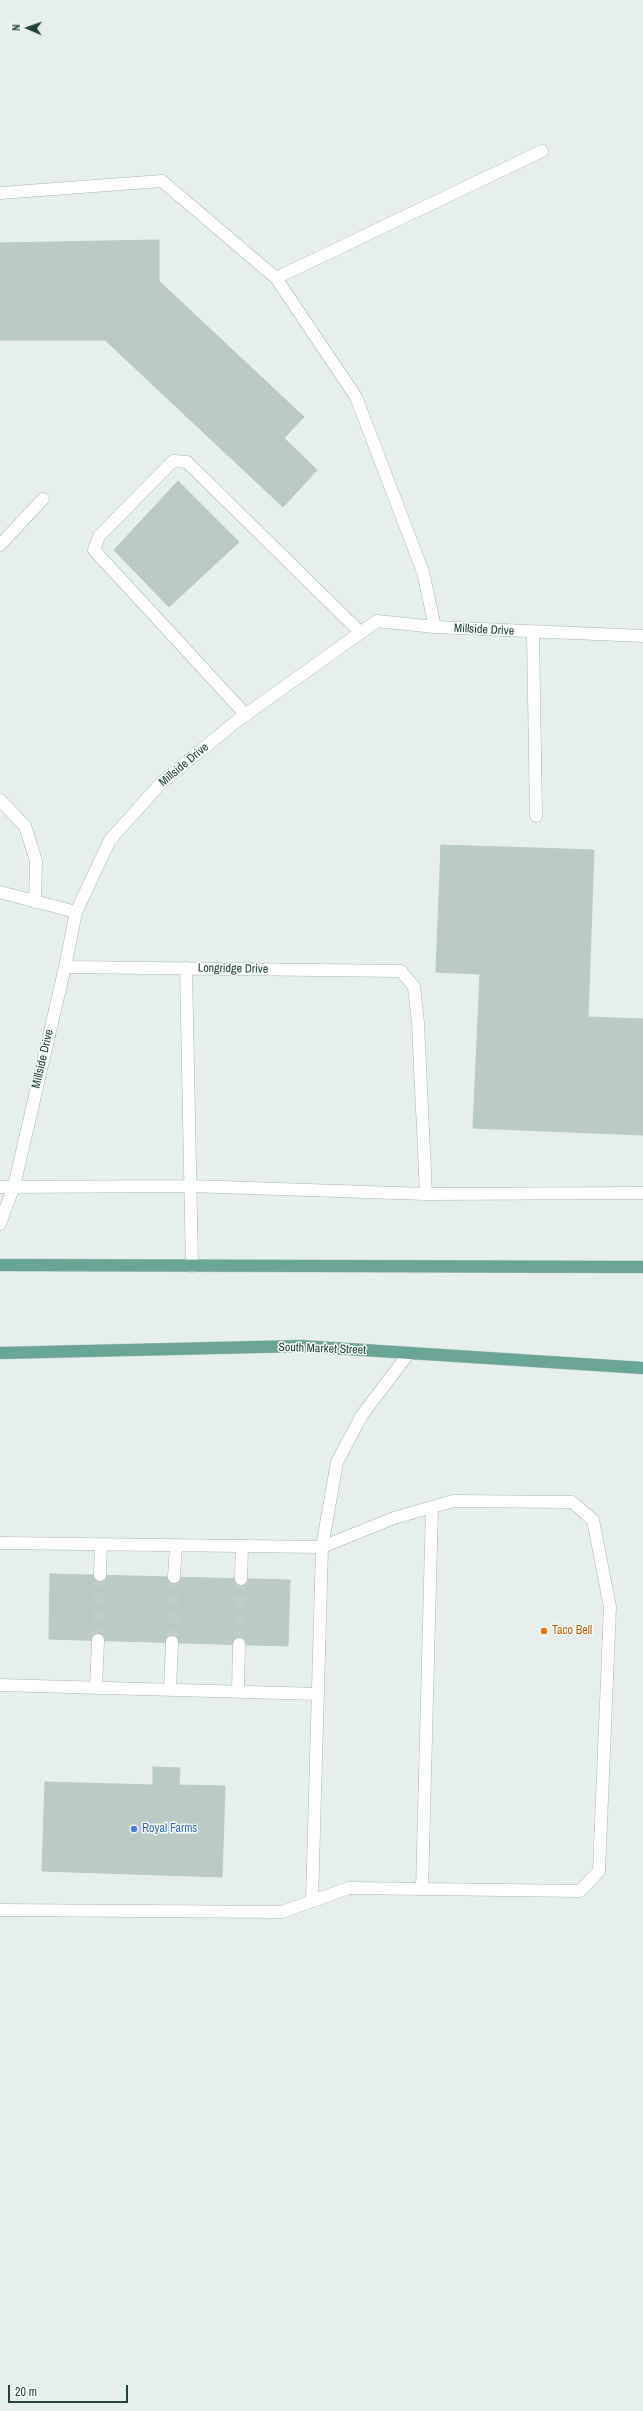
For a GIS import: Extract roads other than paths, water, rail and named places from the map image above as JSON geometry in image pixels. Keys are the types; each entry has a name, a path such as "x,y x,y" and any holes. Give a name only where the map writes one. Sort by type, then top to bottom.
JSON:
{"main road":[{"path":"0,1265 643,1267"},
{"name":"South Market Street","path":"0,1353 301,1346 643,1368"}],"street":[{"path":"276,278 542,151"},
{"path":"0,193 162,181 276,278 356,397 423,572 435,628"},
{"path":"246,715 94,550 99,536 173,462 187,462 361,633"},
{"path":"0,545 43,500"},
{"name":"Millside Drive","path":"0,1224 14,1186 65,967 76,912 110,840 161,784 246,715 377,621 435,628 533,633 643,636"},
{"path":"533,633 536,816"},
{"path":"0,800 25,826 36,861 35,902"},
{"path":"0,892 76,912"},
{"name":"Longridge Drive","path":"65,967 401,971 414,987 418,1023 426,1194"},
{"path":"186,968 192,1266"},
{"path":"0,1187 190,1186 426,1194 643,1193"},
{"path":"312,1901 322,1547 337,1462 362,1415 409,1353"},
{"path":"0,1543 322,1547 394,1518 453,1501 572,1502 593,1520 610,1607 599,1871 580,1890 349,1888 282,1912 0,1910"},
{"path":"422,1889 432,1507"},
{"path":"100,1575 101,1545"},
{"path":"174,1577 176,1546"},
{"path":"241,1579 242,1546"},
{"path":"96,1688 98,1640"},
{"path":"170,1690 172,1642"},
{"path":"238,1692 239,1644"},
{"path":"0,1684 318,1694"}],"tunnel":[{"path":"98,1640 100,1575"},
{"path":"172,1642 174,1577"},
{"path":"239,1644 241,1579"}],"place":[{"name":"Taco Bell","path":"544,1631"},
{"name":"Royal Farms","path":"134,1829"}]}
